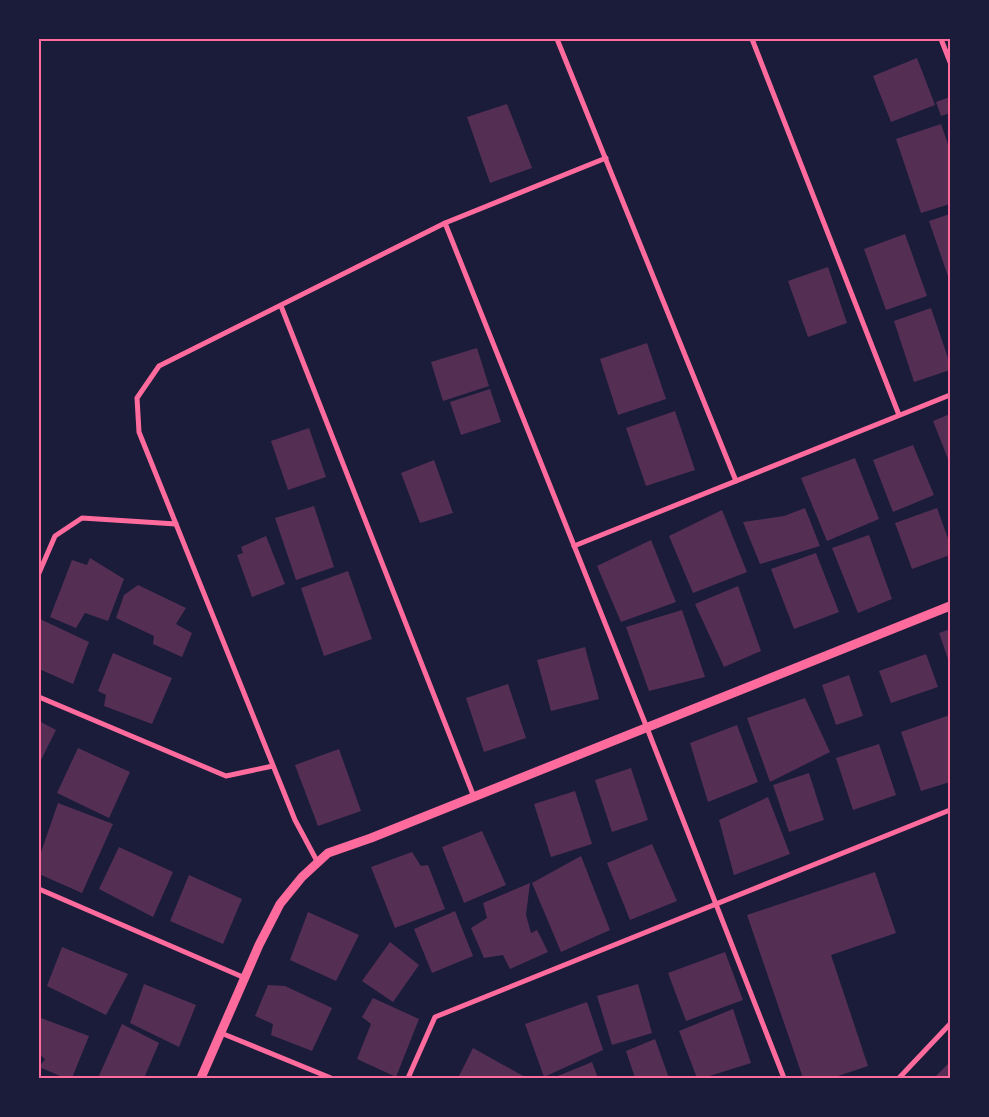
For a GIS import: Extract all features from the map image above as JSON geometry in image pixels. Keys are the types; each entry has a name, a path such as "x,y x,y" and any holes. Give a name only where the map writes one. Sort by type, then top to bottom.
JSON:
{"street":[{"path":"557,39 736,481"},
{"path":"752,39 899,415"},
{"path":"941,39 950,62"},
{"path":"318,863 294,820 139,432 137,398 159,366 445,223 606,158"},
{"path":"445,223 647,728 784,1078"},
{"path":"281,306 474,797"},
{"path":"574,546 950,395"},
{"path":"39,573 55,536 82,518 176,524"},
{"path":"201,1078 280,904 302,877 328,853 371,838 950,606"},
{"path":"39,697 226,776 273,766"},
{"path":"408,1078 435,1017 950,810"},
{"path":"39,889 245,978"},
{"path":"899,1078 950,1024"},
{"path":"221,1033 331,1078"}],"building":[{"path":"917,58 935,105 891,122 873,76"},
{"path":"950,97 950,113 941,116 936,102"},
{"path":"507,104 532,168 490,183 467,117"},
{"path":"941,124 950,150 950,204 921,213 896,139"},
{"path":"950,214 950,282 929,221"},
{"path":"905,234 927,296 886,310 864,249"},
{"path":"828,267 847,323 808,337 788,281"},
{"path":"931,308 950,364 950,370 914,382 894,321"},
{"path":"647,343 666,399 618,415 600,359"},
{"path":"477,348 489,386 443,401 431,362"},
{"path":"490,389 501,422 461,435 450,402"},
{"path":"675,411 695,470 646,486 626,428"},
{"path":"950,414 950,464 933,421"},
{"path":"309,428 326,477 288,490 271,441"},
{"path":"913,445 934,495 893,512 873,460"},
{"path":"855,458 879,519 827,541 801,478"},
{"path":"434,460 453,513 420,523 401,473"},
{"path":"314,506 334,567 296,580 275,518"},
{"path":"805,508 820,546 760,564 743,522 784,516"},
{"path":"937,508 950,544 950,555 912,569 895,523"},
{"path":"722,510 747,572 693,593 669,536"},
{"path":"869,535 892,599 858,613 832,548"},
{"path":"266,536 285,584 252,597 237,555 243,553 241,547"},
{"path":"651,540 676,602 621,622 597,566"},
{"path":"816,553 839,612 794,629 771,569"},
{"path":"90,558 124,579 108,621 85,613 76,628 50,617 72,560 87,565"},
{"path":"348,571 372,639 324,656 301,588"},
{"path":"138,585 186,608 176,624 192,633 182,657 153,644 154,636 116,618 124,595"},
{"path":"738,586 761,651 724,667 695,604"},
{"path":"682,610 705,677 649,691 626,627"},
{"path":"40,619 89,642 73,684 39,669"},
{"path":"950,629 950,665 939,633"},
{"path":"585,647 599,699 551,711 537,660"},
{"path":"113,653 172,678 152,724 104,706 106,695 98,691"},
{"path":"926,654 938,687 891,703 879,671"},
{"path":"849,675 863,716 836,725 822,685"},
{"path":"508,684 526,738 484,752 466,698"},
{"path":"805,698 830,752 770,782 747,718"},
{"path":"950,715 950,782 921,791 901,732"},
{"path":"39,721 56,730 39,764"},
{"path":"737,725 758,782 708,802 690,743"},
{"path":"879,744 896,795 853,810 836,758"},
{"path":"78,748 130,772 109,818 57,793"},
{"path":"339,749 361,811 318,826 295,765"},
{"path":"631,768 648,820 612,832 595,780"},
{"path":"809,773 824,820 789,832 773,785"},
{"path":"575,791 592,844 551,857 534,804"},
{"path":"768,797 790,854 734,875 719,820"},
{"path":"58,803 113,824 82,893 39,874 39,858"},
{"path":"482,831 506,885 464,903 442,847"},
{"path":"652,844 677,901 630,920 607,863"},
{"path":"119,847 173,872 153,917 99,889"},
{"path":"412,852 421,866 428,865 445,909 395,928 371,867"},
{"path":"581,856 610,930 561,952 532,883"},
{"path":"875,872 896,933 831,955 868,1066 832,1078 803,1078 747,915"},
{"path":"189,875 242,899 223,944 170,921"},
{"path":"530,883 526,915 531,933 537,930 548,952 510,969 503,955 484,958 471,928 487,918 483,903"},
{"path":"455,911 473,956 432,973 414,929"},
{"path":"308,912 359,935 336,981 290,960"},
{"path":"390,942 419,965 393,1002 362,981"},
{"path":"62,947 128,974 106,1015 47,986"},
{"path":"725,952 743,1000 686,1021 668,973"},
{"path":"144,984 196,1005 179,1047 130,1023"},
{"path":"638,984 652,1033 612,1045 597,996"},
{"path":"268,985 285,986 332,1008 312,1051 271,1035 273,1024 255,1016"},
{"path":"373,998 419,1019 396,1077 357,1059 371,1024 362,1017"},
{"path":"587,1002 603,1050 544,1077 525,1024"},
{"path":"733,1009 751,1063 703,1078 697,1078 679,1031"},
{"path":"41,1018 89,1036 72,1078 65,1078 39,1067 45,1059 39,1054 39,1023"},
{"path":"122,1024 159,1043 144,1078 98,1078"},
{"path":"655,1039 669,1078 635,1078 626,1051"},
{"path":"473,1048 525,1077 458,1078"},
{"path":"592,1062 598,1078 553,1078"},
{"path":"950,1062 950,1078 934,1078"}]}
